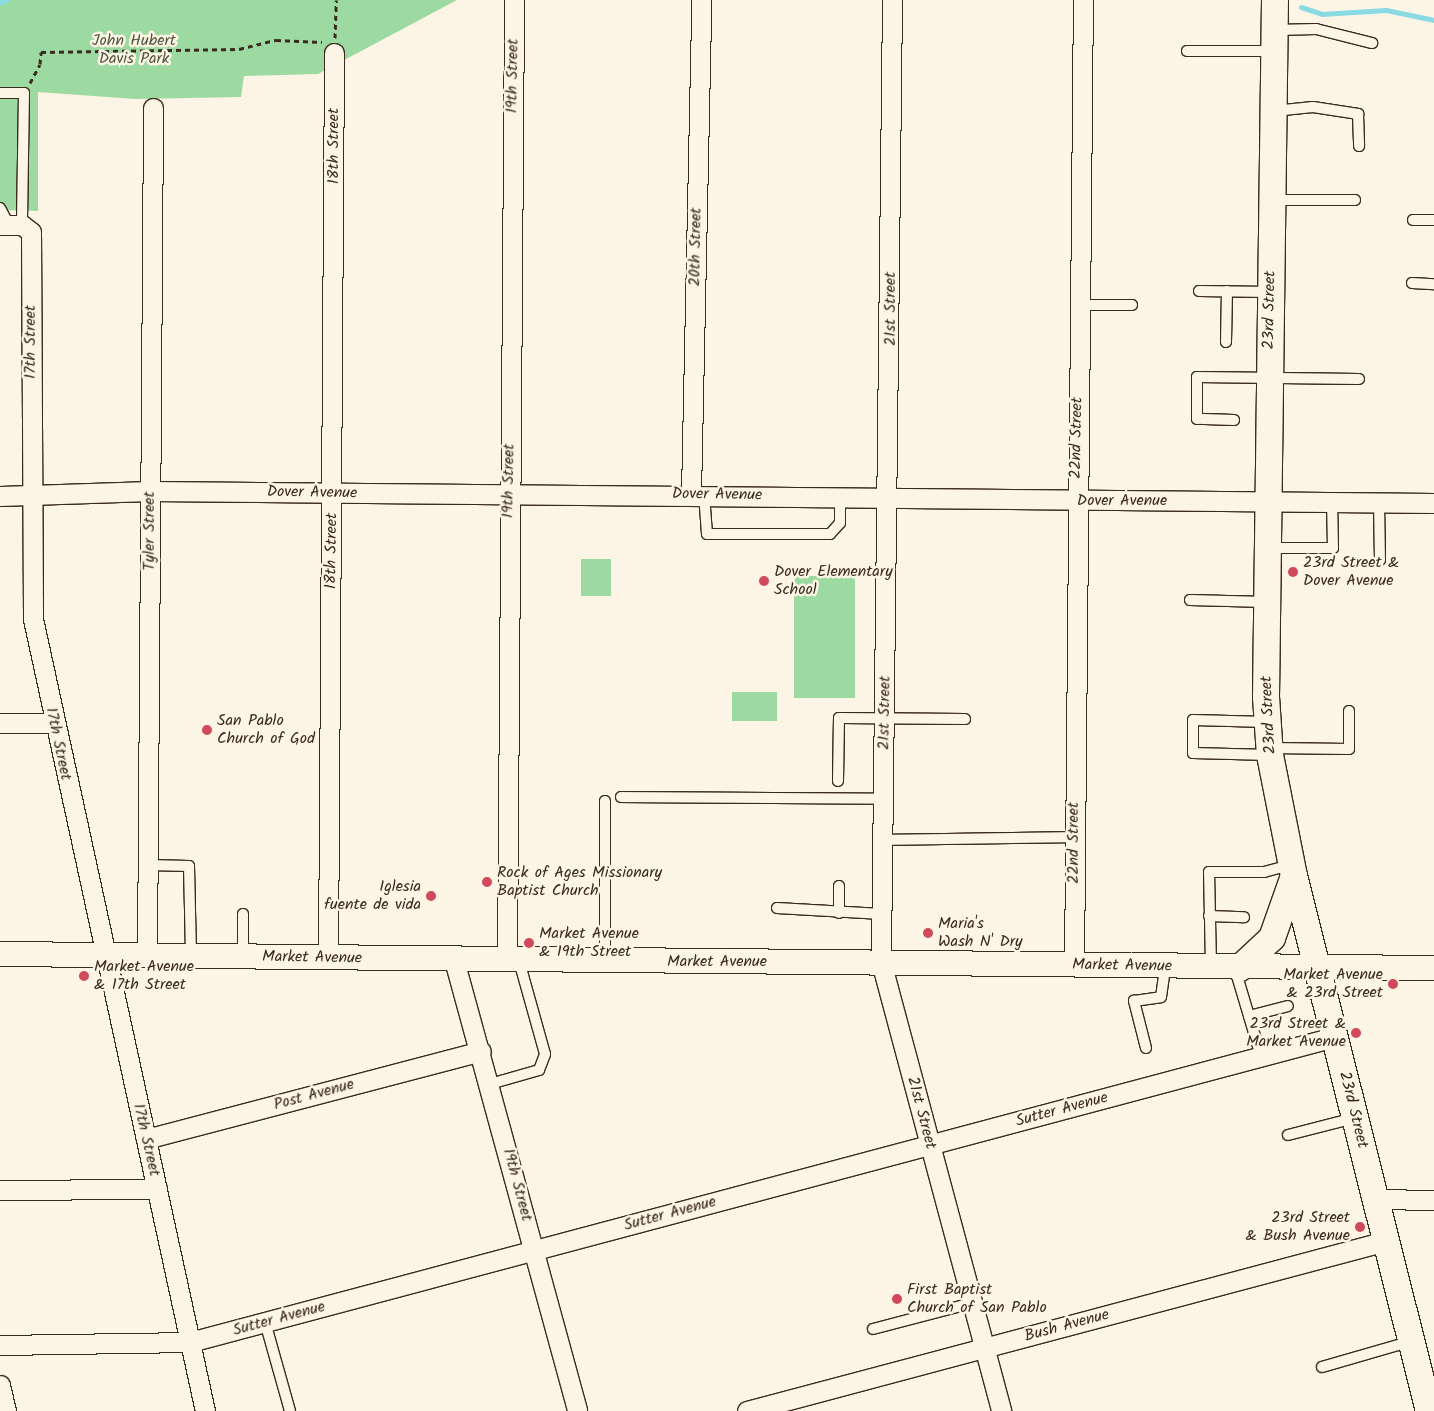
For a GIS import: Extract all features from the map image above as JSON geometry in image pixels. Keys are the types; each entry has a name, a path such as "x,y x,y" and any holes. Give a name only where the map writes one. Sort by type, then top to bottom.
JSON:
{"main road":[{"name":"23rd Street","path":"1274,23 1267,548 1267,722 1269,752 1293,871 1430,1411"},
{"path":"1238,968 1272,938 1293,871"}],"street":[{"name":"19th Street","path":"513,961 508,494 514,0"},
{"name":"20th Street","path":"698,494 701,0"},
{"name":"21st Street","path":"892,0 890,498 881,962 1001,1411"},
{"name":"22nd Street","path":"1074,965 1076,501 1083,0"},
{"name":"18th Street","path":"328,958 334,53"},
{"name":"Tyler Street","path":"148,955 154,108"},
{"name":"17th Street","path":"11,225 32,232 30,492 33,619 103,954 146,1139 205,1411"},
{"name":"Dover Avenue","path":"0,496 30,492 150,491 698,494 1076,501 1268,500 1434,503"},
{"path":"0,723 54,723"},
{"name":"Market Avenue","path":"0,954 513,961 881,962 1211,968 1434,968"},
{"name":"19th Street","path":"454,960 490,1084 577,1411"},
{"name":"Sutter Avenue","path":"0,1345 190,1342 1334,1037"},
{"name":"Post Avenue","path":"146,1139 481,1052"},
{"path":"0,1190 157,1189"},
{"path":"1376,1200 1434,1200"},
{"name":"Bush Avenue","path":"747,1411 1386,1241"},
{"path":"0,1384 6,1411"}],"lane":[{"path":"1187,51 1274,23 1316,30 1372,43"},
{"path":"0,93 24,93"},
{"name":"17th Street","path":"11,225 24,93"},
{"path":"1273,111 1313,107 1358,114 1359,146"},
{"path":"1272,200 1355,200"},
{"name":"17th Street","path":"0,208 11,225"},
{"path":"1413,220 1434,220"},
{"path":"1412,283 1434,284"},
{"path":"1199,291 1270,292"},
{"path":"1226,342 1227,292"},
{"path":"1079,305 1132,305"},
{"path":"1234,420 1197,419 1197,377 1269,381 1359,379"},
{"path":"698,494 707,534 830,534 840,523 840,497"},
{"path":"1267,548 1333,548 1332,502"},
{"path":"1379,503 1380,560"},
{"path":"1190,600 1267,602"},
{"path":"1267,722 1193,720 1193,753 1349,749 1348,711"},
{"path":"838,781 839,718 965,719"},
{"path":"621,797 884,799"},
{"path":"605,801 605,961"},
{"path":"883,840 1074,837"},
{"path":"148,865 189,866 191,956"},
{"path":"1211,968 1209,872 1293,871"},
{"path":"839,886 839,913"},
{"path":"777,908 882,914"},
{"path":"243,914 243,956"},
{"path":"1210,916 1244,917"},
{"path":"490,1084 538,1070 545,1054 513,961"},
{"path":"1146,1048 1134,1001 1161,997 1165,967"},
{"path":"1238,968 1261,1056"},
{"path":"1249,1016 1288,1006"},
{"path":"1288,1135 1355,1118"},
{"path":"873,1329 972,1304"},
{"path":"265,1322 290,1411"},
{"path":"1322,1367 1412,1341"}],"path":[{"path":"24,93 40,64 40,52 238,49 276,40 335,43 336,0"}],"green space":[{"name":"John Hubert Davis Park","path":"0,0 457,0 318,74 244,76 241,97 135,99 38,92 38,211 0,210"},
{"path":"581,559 611,559 611,596 581,596"},
{"path":"794,576 855,576 855,698 794,698"},
{"path":"732,692 777,692 777,721 732,721"}],"waterway":[{"path":"0,2 7,0"},
{"path":"1301,7 1322,14 1386,10 1434,20"}],"place":[{"name":"23rd Street & Dover Avenue","path":"1293,572"},
{"name":"Dover Elementary School","path":"764,581"},
{"name":"San Pablo Church of God","path":"207,730"},
{"name":"Rock of Ages Missionary Baptist Church","path":"487,882"},
{"name":"Iglesia fuente de vida","path":"431,896"},
{"name":"Maria's Wash N' Dry","path":"928,933"},
{"name":"Market Avenue & 19th Street","path":"529,943"},
{"name":"Market Avenue & 17th Street","path":"84,976"},
{"name":"Market Avenue & 23rd Street","path":"1393,984"},
{"name":"23rd Street & Market Avenue","path":"1356,1033"},
{"name":"23rd Street & Bush Avenue","path":"1360,1227"},
{"name":"First Baptist Church of San Pablo","path":"897,1299"}]}
